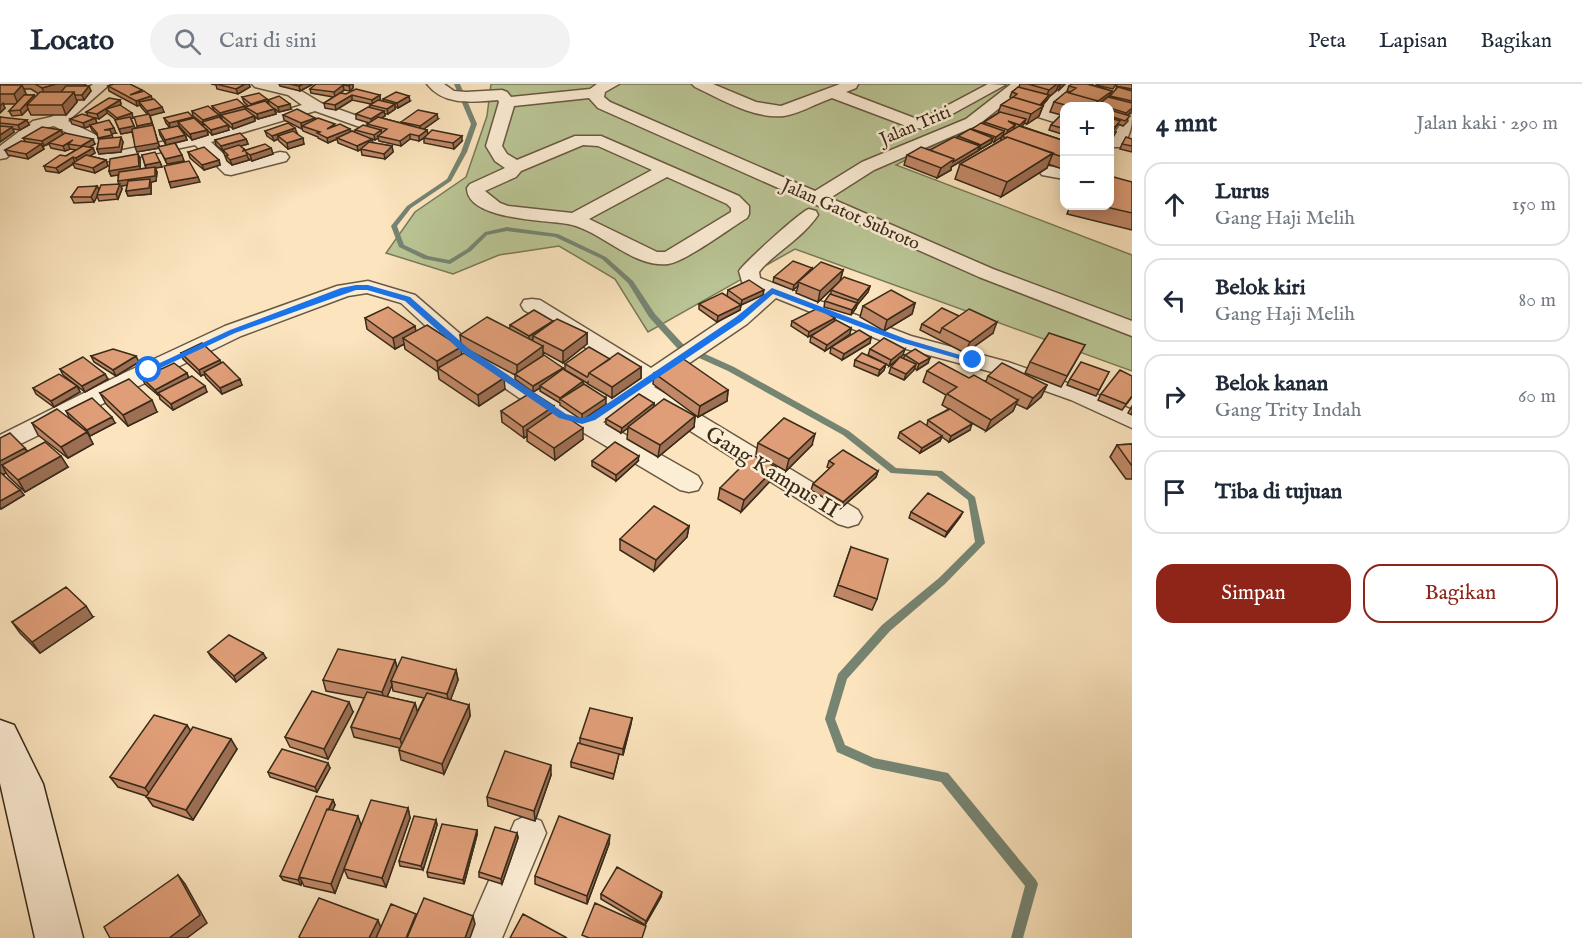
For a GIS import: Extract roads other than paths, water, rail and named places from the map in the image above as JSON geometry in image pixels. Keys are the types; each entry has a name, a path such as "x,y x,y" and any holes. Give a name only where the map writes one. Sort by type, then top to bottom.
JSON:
{"main road":[{"path":"0,738 22,784 59,938"}],"street":[{"path":"0,154 48,122 69,114 102,84"},
{"path":"260,84 299,95 315,106 371,126"},
{"path":"435,84 441,92 462,96 502,94 507,102 494,146 501,157 515,167"},
{"path":"700,84 772,112 783,111 854,84"},
{"name":"Jalan Triti","path":"821,196 868,166 972,122 1000,92 1020,84"},
{"path":"1041,113 1070,86 1063,84"},
{"path":"507,102 603,89"},
{"name":"Jalan Gatot Subroto","path":"603,89 596,98 604,105 986,273 1132,329"},
{"path":"834,93 915,124 926,124 1000,92 1041,113 1060,119"},
{"path":"20,121 48,122 94,141 96,154 127,155 199,140 315,106"},
{"path":"1115,138 1132,119"},
{"path":"199,140 231,170 280,157 247,127"},
{"path":"582,140 601,141 733,200 740,206 740,214 669,258 654,258 575,219 507,212 493,207 476,193 476,188 510,173 515,167 582,140"},
{"path":"575,219 666,170"},
{"path":"809,215 796,231 769,249 749,271 750,281 903,341 1000,367 1079,395 1132,420"},
{"path":"0,445 122,383 232,331 344,290 368,287 408,299 465,350 562,416 582,421 689,483"},
{"path":"582,421 592,418 739,319 772,291"},
{"name":"Gang Kampus II","path":"532,305 848,517"},
{"path":"483,938 528,833"}],"waterway":[{"path":"457,84 474,124 464,152 449,180 409,207 394,226 401,246 426,258 450,262 469,250 485,234 507,229 556,235 604,258 631,282 652,315 680,346 731,369 846,433 894,471 939,473 972,499 980,543 942,581 886,628 842,677 830,719 841,748 873,763 944,777 1032,884 1017,938"}]}
